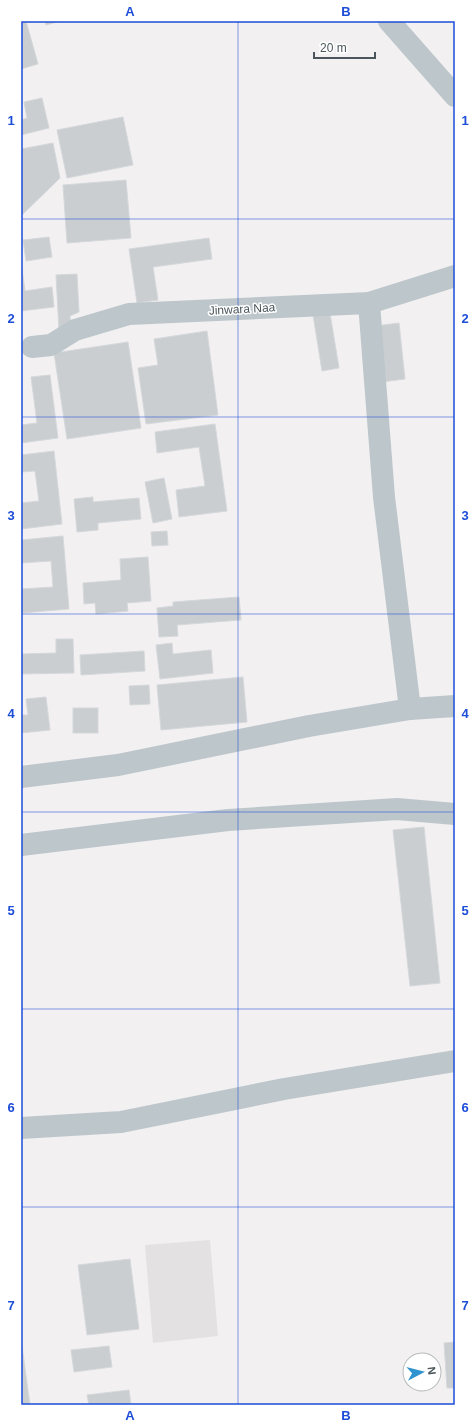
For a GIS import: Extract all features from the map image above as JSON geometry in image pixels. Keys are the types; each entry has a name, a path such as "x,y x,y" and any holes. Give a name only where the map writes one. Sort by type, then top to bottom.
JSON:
{"street":[{"path":"389,21 455,96"},
{"name":"Jinwara Naa","path":"32,347 51,345 75,330 129,314 369,303 455,276"},
{"path":"369,303 384,497 410,709"},
{"path":"21,777 118,765 309,726 410,709 455,706"},
{"path":"21,845 228,820 397,809 455,814"},
{"path":"21,1128 121,1122 284,1088 455,1061"}],"shaded area":[{"path":"210,1240 218,1336 153,1343 145,1245"}],"building":[{"path":"21,21 26,21 38,64 21,69"},
{"path":"45,21 60,21 46,25"},
{"path":"42,98 49,128 21,135 21,120 27,118 24,102"},
{"path":"123,117 133,165 67,178 57,130"},
{"path":"53,143 60,178 21,216 21,149"},
{"path":"126,180 131,238 67,243 63,185"},
{"path":"49,237 52,257 26,261 23,240"},
{"path":"209,238 212,259 153,267 158,300 137,303 129,249"},
{"path":"21,262 25,291 52,287 54,307 21,311"},
{"path":"77,274 79,312 70,316 71,330 59,331 56,275"},
{"path":"330,313 339,368 322,371 313,315"},
{"path":"399,323 405,379 382,382 375,326"},
{"path":"207,331 218,415 146,424 138,368 158,365 154,339"},
{"path":"128,342 141,428 67,439 54,353"},
{"path":"50,375 58,438 21,443 21,425 37,423 31,377"},
{"path":"215,424 227,511 179,517 176,490 205,486 199,447 157,453 155,432"},
{"path":"54,451 62,524 21,529 21,503 39,501 35,471 21,472 21,455"},
{"path":"164,478 172,519 153,523 145,482"},
{"path":"93,497 93,502 139,498 141,519 98,523 98,530 77,532 74,499"},
{"path":"167,531 168,545 152,546 151,532"},
{"path":"63,536 69,609 21,613 21,589 53,587 51,561 21,563 21,540"},
{"path":"148,557 151,601 127,603 128,611 96,614 95,603 84,604 83,583 121,580 120,559"},
{"path":"239,597 241,620 177,625 178,636 159,637 157,608 173,606 173,602"},
{"path":"56,639 73,639 74,673 21,674 21,654 56,653"},
{"path":"172,643 173,654 211,650 213,673 160,679 156,645"},
{"path":"144,651 145,671 81,675 80,655"},
{"path":"243,677 247,722 161,730 157,685"},
{"path":"149,685 150,704 130,705 129,686"},
{"path":"46,697 50,730 21,733 21,715 28,715 26,699"},
{"path":"73,708 98,708 98,733 73,733"},
{"path":"424,827 440,983 410,986 393,830"},
{"path":"130,1259 139,1329 87,1335 78,1265"},
{"path":"455,1342 455,1388 447,1388 444,1343"},
{"path":"22,1346 30,1405 21,1405"},
{"path":"109,1346 112,1367 74,1372 71,1350"},
{"path":"129,1390 131,1405 89,1405 87,1395"}]}
